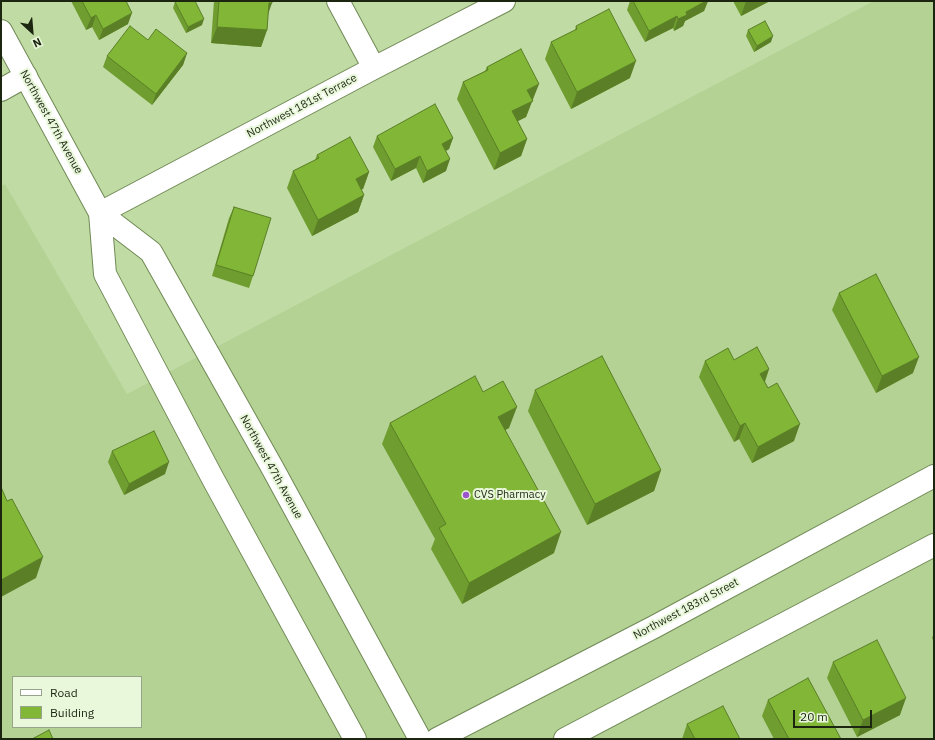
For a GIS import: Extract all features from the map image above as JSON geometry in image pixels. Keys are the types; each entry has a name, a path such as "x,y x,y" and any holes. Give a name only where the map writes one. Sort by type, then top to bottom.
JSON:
{"main road":[{"path":"338,1 374,68"},
{"name":"Northwest 181st Terrace","path":"100,213 504,1"},
{"name":"Northwest 47th Avenue","path":"1,31 100,213 105,274 355,739"},
{"path":"1,90 26,76"},
{"name":"Northwest 47th Avenue","path":"100,213 151,252 273,469 420,739"},
{"name":"Northwest 183rd Street","path":"437,739 654,627 934,476"},
{"path":"565,739 934,545"}],"shaded area":[{"path":"874,1 934,1 934,739 1,739 1,186 5,184 127,394"}],"building":[{"path":"82,1 126,1 132,13 103,29 96,15 91,18"},
{"path":"195,1 204,19 188,27 175,2"},
{"path":"219,1 272,1 272,3 269,3 267,30 217,27"},
{"path":"633,1 706,1 686,12 687,15 678,19 677,16 649,31"},
{"path":"609,9 636,61 577,92 551,42 577,29 576,26"},
{"path":"765,21 773,36 757,46 748,30"},
{"path":"130,26 148,40 156,29 187,53 156,94 107,56"},
{"path":"521,49 539,84 527,90 533,101 512,111 527,139 500,153 463,82 488,70 487,67"},
{"path":"435,104 453,138 442,144 450,159 427,171 420,156 395,169 377,136"},
{"path":"350,137 369,172 356,179 364,195 318,220 293,171 319,158 317,155"},
{"path":"234,207 271,218 253,276 216,265"},
{"path":"876,274 919,357 882,376 839,293"},
{"path":"757,347 769,369 760,374 768,388 777,383 800,424 758,447 745,423 740,426 705,361 728,348 734,360"},
{"path":"602,356 661,470 595,504 535,390"},
{"name":"CVS Pharmacy","path":"475,376 483,392 503,381 517,407 498,417 561,532 469,583 439,528 446,524 390,423"},
{"path":"154,431 169,462 129,484 112,451"},
{"path":"1,487 7,501 12,499 43,557 1,580"},
{"path":"877,640 906,698 863,720 833,662"},
{"path":"808,678 841,739 789,739 768,700"},
{"path":"723,706 740,739 695,739 687,724"},
{"path":"49,730 53,739 32,739"}],"place":[{"name":"CVS Pharmacy","path":"466,495"}]}
